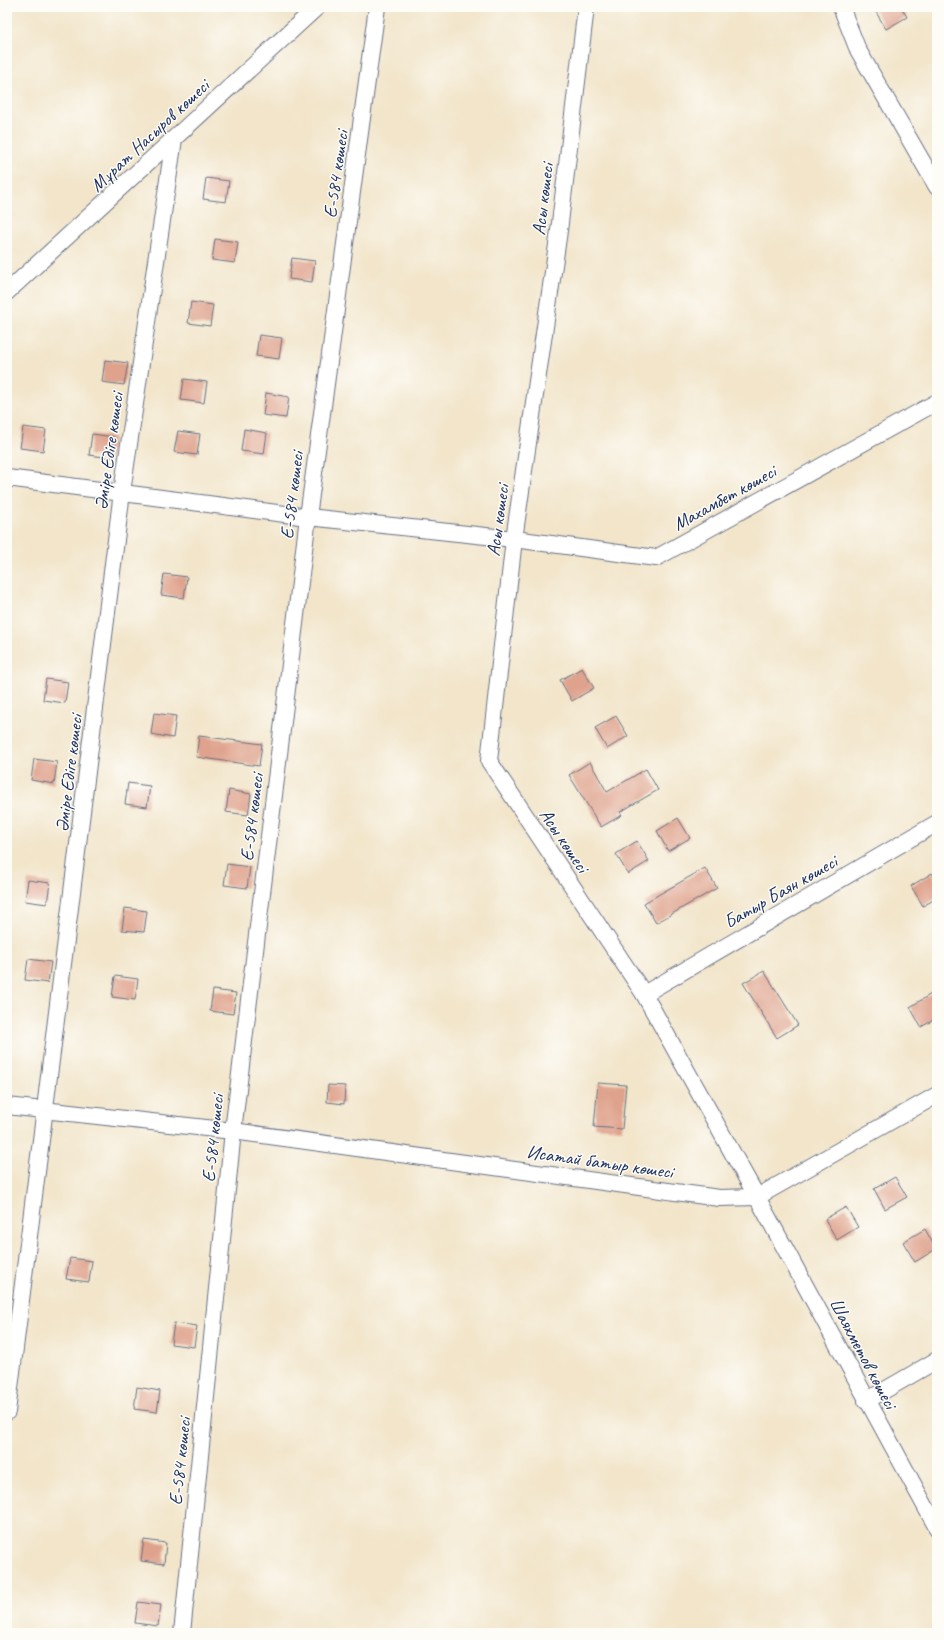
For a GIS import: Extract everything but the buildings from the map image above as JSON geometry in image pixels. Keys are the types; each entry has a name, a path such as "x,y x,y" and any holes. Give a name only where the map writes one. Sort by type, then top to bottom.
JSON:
{"street":[{"name":"Мұрат Насыров көшесі","path":"7,292 317,7"},
{"name":"Е-584 көшесі","path":"182,1633 233,1131 308,517 377,7"},
{"name":"Асы көшесі","path":"586,7 559,231 514,539 489,761 644,994 757,1197"},
{"path":"841,7 858,50 937,187"},
{"name":"Әміре Едіге көшесі","path":"7,1412 122,492 174,139"},
{"name":"Махамбет көшесі","path":"7,478 308,517 514,539 656,558 937,402"},
{"name":"Батыр Баян көшесі","path":"644,994 937,822"},
{"name":"Исатай батыр көшесі","path":"7,1106 45,1112 233,1131 719,1198 757,1197 937,1095"},
{"name":"Шаяхметов көшесі","path":"757,1197 866,1401 937,1528"},
{"path":"866,1401 937,1360"}]}
